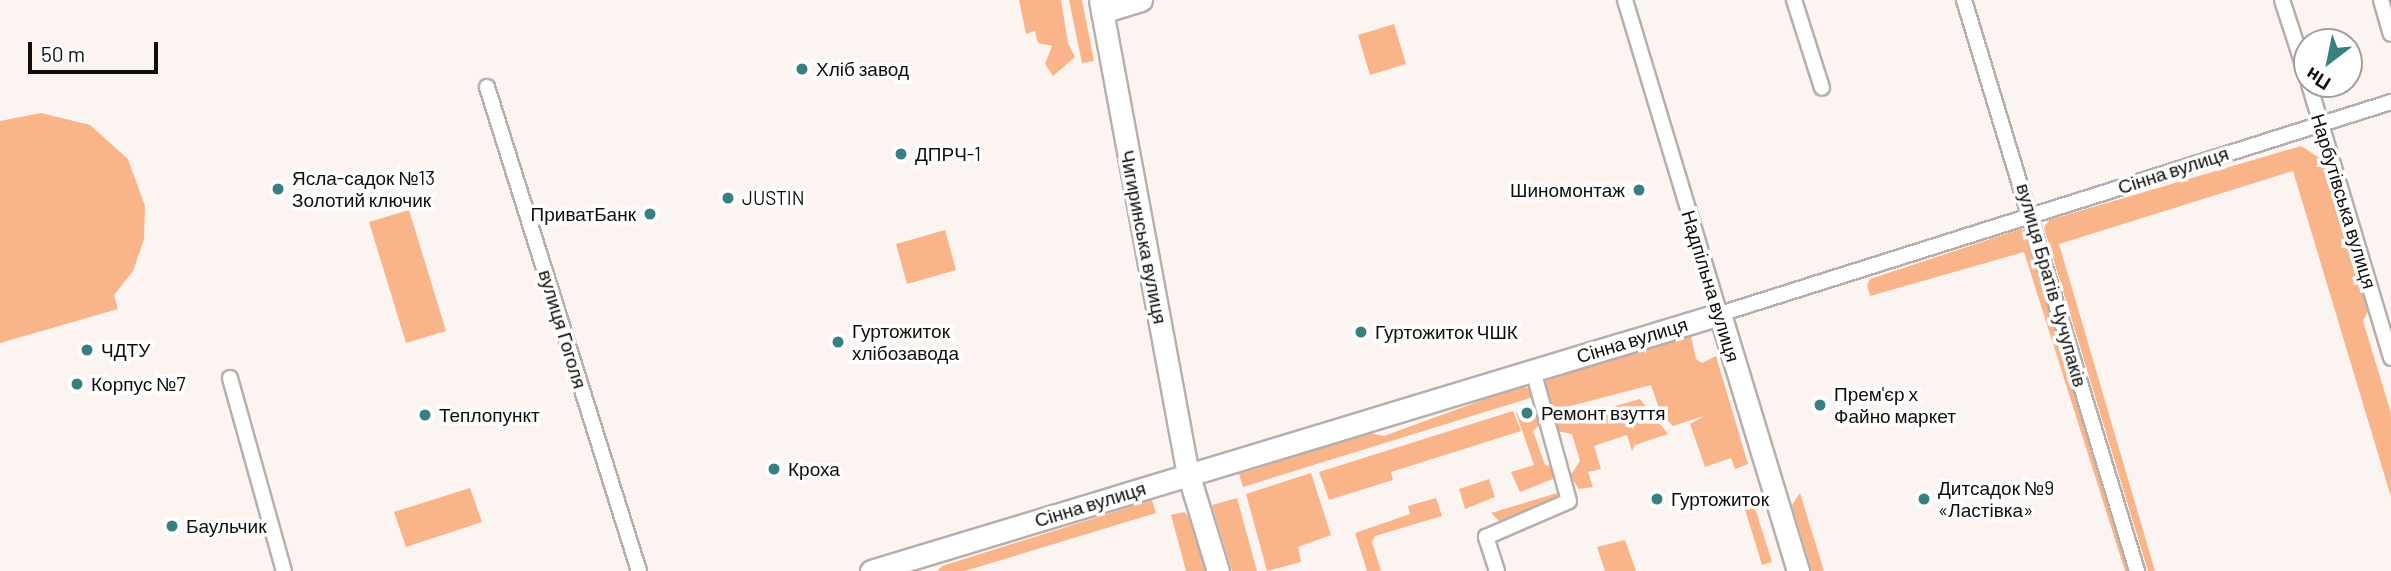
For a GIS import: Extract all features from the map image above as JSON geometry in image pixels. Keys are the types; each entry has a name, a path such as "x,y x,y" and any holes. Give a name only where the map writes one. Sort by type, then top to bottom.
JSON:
{"main road":[{"path":"1101,6 1141,0"},
{"name":"Чигиринська вулиця","path":"1101,6 1188,473 1218,571"},
{"name":"Сінна вулиця","path":"872,571 924,563 1188,473 1720,314"},
{"name":"Надпільна вулиця","path":"1720,314 1798,571"}],"street":[{"name":"Надпільна вулиця","path":"1625,0 1720,314"},
{"path":"1794,0 1822,88"},
{"name":"вулиця Братів Чучупаків","path":"1964,0 2137,571"},
{"path":"2282,0 2293,34"},
{"path":"2381,0 2391,34"},
{"name":"вулиця Гоголя","path":"486,87 639,571"},
{"name":"Нарбутівська вулиця","path":"2313,98 2391,358"},
{"name":"Сінна вулиця","path":"1720,314 2391,102"},
{"path":"1497,571 1486,537 1569,501 1533,370"},
{"path":"230,378 285,571"}],"shaded area":[{"path":"1019,0 1061,0 1068,43 1075,57 1053,76 1045,64 1052,46 1038,43 1035,31 1026,34"},
{"path":"1069,0 1082,0 1094,61 1082,63"},
{"path":"1394,24 1406,64 1370,75 1358,35"},
{"path":"41,113 90,125 128,159 145,206 144,239 133,271 114,295 118,309 0,343 0,121"},
{"path":"2301,146 2321,159 2369,309 2363,321 2391,413 2391,497 2293,171 2059,244 2155,571 2148,571 2044,228 2049,220"},
{"path":"409,210 446,331 406,343 369,222"},
{"path":"2021,229 2030,233 2134,571 2125,571 2024,252 1870,296 1867,285 1870,279"},
{"path":"945,230 956,270 907,284 896,244"},
{"path":"1691,336 1696,359 1702,363 1716,356 1748,464 1735,469 1731,458 1705,467 1690,424 1704,416 1673,426 1661,414 1651,385 1551,411 1543,386 1548,379"},
{"path":"1521,386 1530,389 1533,397 1243,487 1239,474 1370,433 1384,436"},
{"path":"1640,399 1668,434 1635,445 1632,451 1627,435 1594,446 1601,469 1588,472 1593,487 1579,489 1570,476 1580,461 1572,434 1557,431 1555,423"},
{"path":"1541,405 1545,420 1533,431 1545,465 1558,468 1558,477 1520,492 1511,472 1534,465 1516,413"},
{"path":"1513,411 1521,431 1391,472 1393,480 1329,500 1319,472"},
{"path":"1311,473 1331,535 1298,547 1301,562 1267,571 1246,494"},
{"path":"1489,479 1495,497 1465,509 1459,489"},
{"path":"470,488 482,522 406,547 394,512"},
{"path":"1750,492 1772,562 1762,565 1741,496"},
{"path":"1557,493 1560,502 1501,523 1491,513"},
{"path":"1800,493 1824,571 1812,571 1792,505"},
{"path":"1237,498 1257,571 1232,571 1212,505"},
{"path":"1436,498 1442,516 1375,536 1372,542 1381,571 1367,571 1355,533 1410,514 1408,506"},
{"path":"1152,500 1156,513 965,571 937,571 942,566"},
{"path":"1184,512 1191,519 1207,571 1186,571 1171,515"},
{"path":"1625,540 1636,571 1605,571 1597,547"}],"place":[{"name":"Хліб завод","path":"802,69"},
{"name":"ДПРЧ-1","path":"901,154"},
{"name":"Ясла-садок №13 Золотий ключик","path":"278,189"},
{"name":"Шиномонтаж","path":"1639,190"},
{"name":"JUSTIN","path":"728,198"},
{"name":"ПриватБанк","path":"650,214"},
{"name":"Гуртожиток ЧШК","path":"1361,332"},
{"name":"Гуртожиток хлібозавода","path":"838,342"},
{"name":"ЧДТУ","path":"87,350"},
{"name":"Корпус №7","path":"77,384"},
{"name":"Прем'єр х Файно маркет","path":"1820,405"},
{"name":"Ремонт взуття","path":"1527,413"},
{"name":"Теплопункт","path":"425,415"},
{"name":"Кроха","path":"774,469"},
{"name":"Гуртожиток","path":"1657,499"},
{"name":"Дитсадок №9 «Ластівка»","path":"1924,499"},
{"name":"Баульчик","path":"172,526"}]}
